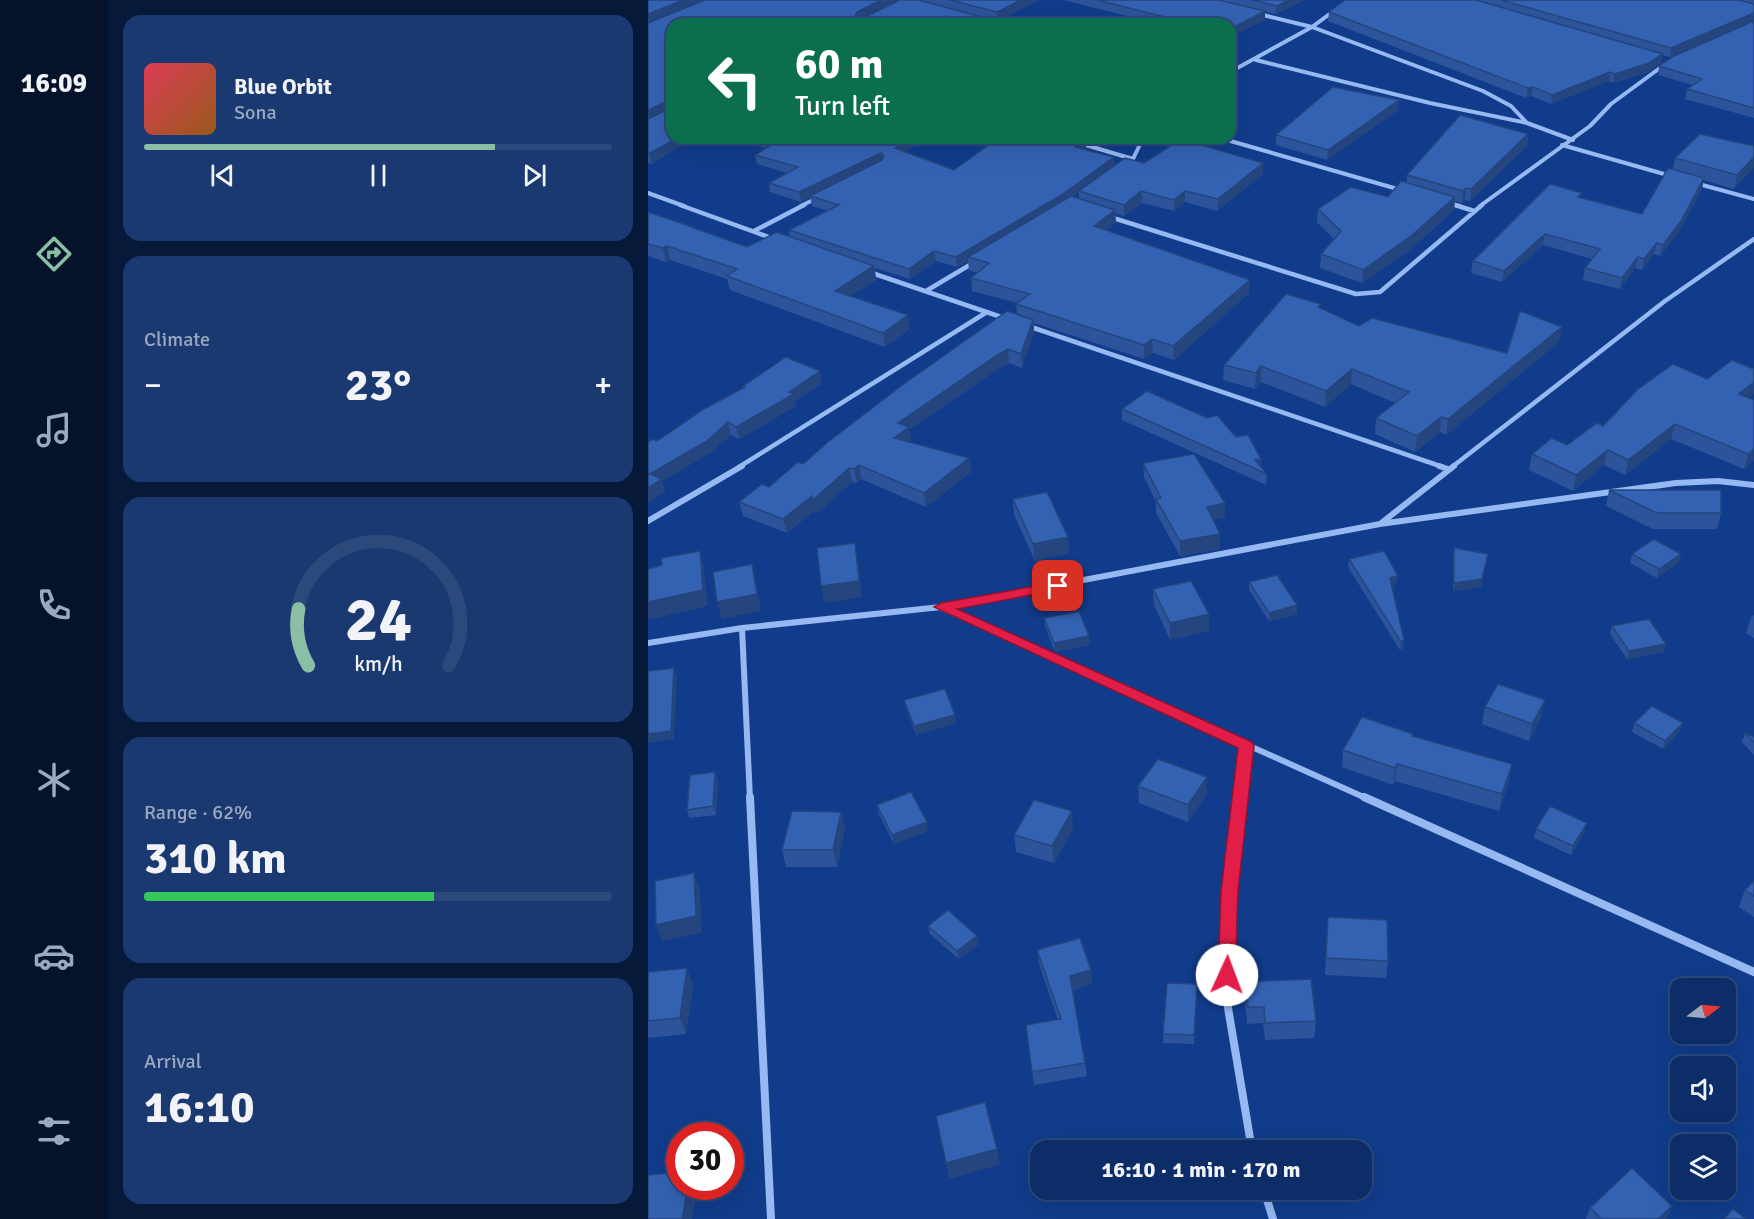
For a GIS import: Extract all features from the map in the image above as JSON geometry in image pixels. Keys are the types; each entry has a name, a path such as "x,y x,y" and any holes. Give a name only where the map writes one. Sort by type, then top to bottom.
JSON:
{"street":[{"path":"1236,69 1312,27 1341,6"},
{"path":"1256,13 1312,27 1483,91 1511,106 1527,123"},
{"path":"1105,215 1356,294 1369,295 1380,292 1474,211 1562,145 1573,140 1611,104 1670,61 1659,58"},
{"path":"1256,60 1430,103 1527,123 1573,140"},
{"path":"1236,143 1409,192"},
{"path":"1081,144 1133,159"},
{"path":"1115,172 1133,159 1140,144"},
{"path":"1562,145 1675,177"},
{"path":"1686,180 1754,199"},
{"path":"648,193 786,243"},
{"path":"754,231 828,193"},
{"path":"1442,201 1474,211"},
{"path":"1380,524 1665,301 1754,239"},
{"path":"926,291 975,262"},
{"path":"861,269 1010,320"},
{"path":"648,521 781,442 987,312"},
{"path":"1021,324 1448,469"},
{"path":"648,643 742,628 941,607 1380,524 1676,483 1718,481 1754,485"},
{"path":"941,607 1246,746 1754,972"},
{"path":"742,628 771,1219"},
{"path":"1246,746 1230,891 1226,996 1250,1140"},
{"path":"1267,1200 1273,1219"}],"building":[{"path":"648,0 683,0 648,14"},
{"path":"705,0 881,0 857,12 855,16 859,18 666,18 666,101 648,110 648,23"},
{"path":"900,0 918,0 986,18 863,18"},
{"path":"950,0 1021,0 997,12"},
{"path":"1097,0 1218,0 1265,11 1236,26 1236,18 1169,18"},
{"path":"1252,0 1288,0 1277,6"},
{"path":"1345,0 1476,0 1663,54 1649,63 1615,74 1610,72 1552,95 1533,87 1528,88 1329,12"},
{"path":"1501,0 1738,0 1754,4 1754,13 1671,48"},
{"path":"1754,21 1754,108 1687,89 1702,79 1659,66 1674,56"},
{"path":"1333,87 1399,100 1328,150 1276,135"},
{"path":"666,110 666,144 649,154 648,154 648,119"},
{"path":"1460,115 1528,134 1471,189 1466,188 1463,191 1407,175"},
{"path":"1700,134 1754,146 1754,157 1737,175 1675,158"},
{"path":"773,144 901,144 895,148 954,170 990,144 1080,144 1075,147 1114,157 1063,194 956,257 934,251 909,269 789,230 839,205 810,196 882,160 884,156 881,153 799,192 769,183 798,167 755,155"},
{"path":"1173,144 1198,144 1263,163 1218,199 1185,191 1174,200 1141,191 1124,205 1079,191 1125,158 1144,163"},
{"path":"1668,168 1704,178 1681,221 1663,245 1657,243 1644,259 1638,257 1622,278 1585,268 1600,249 1545,234 1504,271 1473,261 1550,184 1582,193 1578,197 1642,214"},
{"path":"1401,181 1455,197 1411,236 1363,270 1321,254 1341,231 1318,209 1351,187 1388,197"},
{"path":"1071,196 1115,210 1094,226 1250,280 1173,346 1152,339 1144,345 1016,304 1030,294 971,278 989,263 968,257"},
{"path":"648,212 747,247 777,232 874,266 835,291 908,315 883,333 727,276 737,269 667,246 663,248 648,244"},
{"path":"1286,294 1321,304 1318,307 1359,326 1372,318 1507,353 1520,311 1562,327 1448,419 1441,417 1417,436 1376,418 1409,392 1352,369 1326,391 1261,366 1256,373 1224,365"},
{"path":"1007,311 1033,320 1021,354 1008,349 999,354 898,423 909,427 894,438 969,458 924,493 859,465 854,469 849,468 813,500 812,496 783,519 739,502 762,484 769,487 798,462 803,464 901,386"},
{"path":"786,357 820,371 789,392 794,394 736,427 728,422 707,441 650,474 662,479 648,488 648,442 653,439 657,441 704,409 745,387 743,386"},
{"path":"1732,360 1754,369 1754,382 1739,394 1754,400 1754,449 1748,454 1675,424 1628,460 1608,450 1576,475 1532,454 1552,438 1567,445 1597,423 1603,426 1637,390 1673,364 1707,379"},
{"path":"1147,391 1207,418 1217,415 1236,437 1248,435 1261,459 1255,460 1267,474 1122,409"},
{"path":"1194,454 1225,503 1207,507 1220,534 1180,541 1156,499 1161,498 1143,463"},
{"path":"1609,490 1721,490 1721,513 1657,513"},
{"path":"1047,492 1068,537 1033,544 1013,499"},
{"path":"1654,539 1681,554 1659,569 1632,554"},
{"path":"855,543 859,581 821,586 817,548"},
{"path":"1454,548 1488,554 1482,579 1454,583"},
{"path":"700,551 703,590 648,602 648,569 662,565 661,558"},
{"path":"1384,551 1398,576 1390,578 1404,640 1401,642 1349,559"},
{"path":"752,564 757,594 717,602 713,572"},
{"path":"1277,575 1297,605 1269,613 1249,582"},
{"path":"1191,581 1209,614 1170,623 1153,589"},
{"path":"1079,611 1089,636 1054,643 1044,618"},
{"path":"1649,619 1666,644 1629,651 1612,626"},
{"path":"674,668 671,731 648,734 648,671"},
{"path":"1498,684 1545,700 1532,724 1485,707"},
{"path":"945,689 955,715 914,726 904,700"},
{"path":"1652,706 1683,723 1665,741 1634,723"},
{"path":"1362,717 1413,734 1412,736 1512,764 1502,794 1397,764 1395,768 1343,750"},
{"path":"1745,733 1754,737 1754,743"},
{"path":"1158,759 1207,777 1188,805 1138,786"},
{"path":"715,772 713,806 687,810 690,775"},
{"path":"911,792 927,822 892,835 877,805"},
{"path":"1034,800 1072,811 1052,846 1014,835"},
{"path":"1550,806 1587,823 1573,846 1536,829"},
{"path":"792,811 841,812 833,850 782,850"},
{"path":"694,873 696,916 656,925 655,881"},
{"path":"1754,881 1754,896 1745,890"},
{"path":"948,910 977,936 957,951 928,926"},
{"path":"1328,917 1387,920 1388,961 1326,958"},
{"path":"1080,938 1091,970 1070,976 1085,1063 1032,1072 1026,1025 1061,1019 1037,950"},
{"path":"687,968 680,1018 648,1021 648,972"},
{"path":"1311,979 1316,1021 1265,1023 1264,1007 1248,1007 1245,982"},
{"path":"1167,983 1197,984 1194,1035 1163,1034"},
{"path":"985,1102 997,1149 946,1163 936,1116"},
{"path":"1632,1168 1672,1206 1658,1219 1602,1219 1590,1208"},
{"path":"666,1173 666,1200 685,1200 682,1219 648,1219 648,1175"},
{"path":"1733,1209 1746,1219 1724,1219"}],"route":[{"path":"1058,586 941,607 1246,746 1230,891 1227,975"}]}
